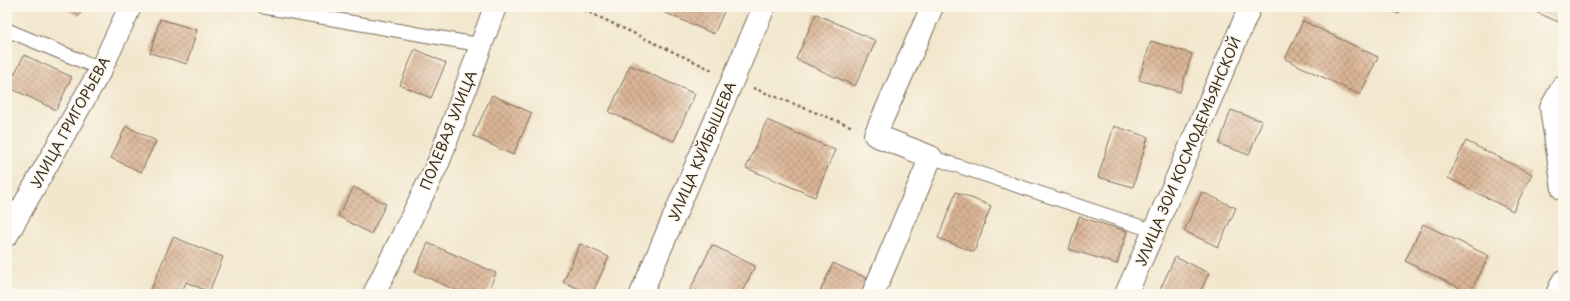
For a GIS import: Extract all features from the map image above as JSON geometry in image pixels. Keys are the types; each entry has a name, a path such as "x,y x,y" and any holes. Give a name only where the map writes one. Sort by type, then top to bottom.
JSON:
{"street":[{"name":"УЛИЦА ГРИГОРЬЕВА","path":"7,235 101,69 130,7"},
{"name":"ПОЛЕВАЯ УЛИЦА","path":"374,294 439,161 495,7"},
{"name":"УЛИЦА КУЙБЫШЕВА","path":"641,294 764,7"},
{"path":"873,294 931,157 875,135 932,7"},
{"name":"УЛИЦА ЗОИ КОСМОДЕМЬЯНСКОЙ","path":"1126,294 1250,7"},
{"path":"1563,86 1551,108 1563,188"},
{"path":"1557,294 1563,281"}],"lane":[{"path":"264,7 481,45"},
{"path":"7,30 101,69"},
{"path":"931,157 1154,231"}],"building":[{"path":"60,7 83,7 79,16"},
{"path":"652,7 726,7 714,34"},
{"path":"1382,7 1402,7 1399,14"},
{"path":"1538,7 1563,7 1563,24 1536,12"},
{"path":"816,14 876,41 855,86 796,59"},
{"path":"160,19 197,30 187,64 150,53"},
{"path":"1303,21 1378,57 1360,95 1285,59"},
{"path":"1151,41 1192,54 1180,92 1139,80"},
{"path":"415,49 446,63 431,98 400,85"},
{"path":"24,55 72,77 56,110 8,87"},
{"path":"630,65 695,94 674,141 609,112"},
{"path":"492,95 532,113 513,155 473,136"},
{"path":"1231,110 1262,121 1249,155 1219,144"},
{"path":"767,120 835,150 815,197 746,168"},
{"path":"126,126 156,141 141,172 111,158"},
{"path":"1114,126 1148,137 1133,187 1098,177"},
{"path":"1466,141 1532,174 1513,211 1448,178"},
{"path":"354,187 386,204 371,234 338,216"},
{"path":"956,192 991,206 974,252 938,238"},
{"path":"1202,192 1236,208 1218,247 1184,231"},
{"path":"1079,217 1127,231 1117,264 1069,249"},
{"path":"1423,224 1489,256 1470,293 1405,261"},
{"path":"173,237 223,257 209,292 186,282 181,294 149,294"},
{"path":"428,243 496,273 487,294 464,294 415,272"},
{"path":"580,244 609,257 592,294 563,282"},
{"path":"712,245 755,266 741,294 688,294"},
{"path":"1175,257 1209,273 1199,294 1158,294"},
{"path":"833,263 870,280 863,294 819,294"}]}
